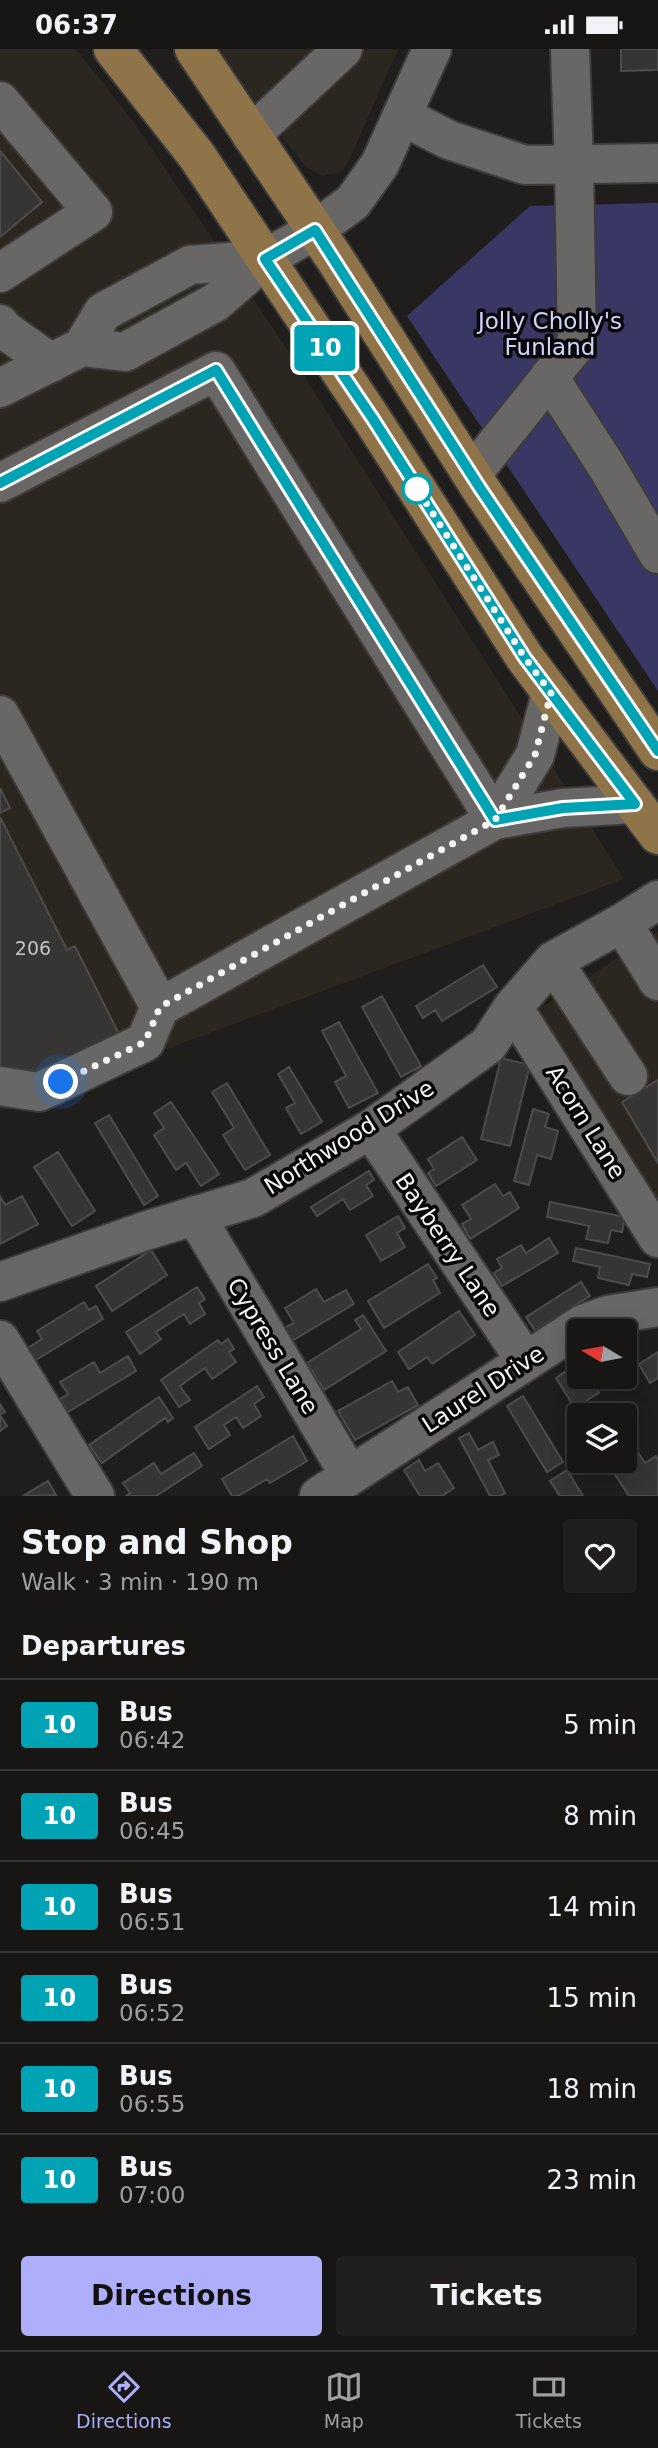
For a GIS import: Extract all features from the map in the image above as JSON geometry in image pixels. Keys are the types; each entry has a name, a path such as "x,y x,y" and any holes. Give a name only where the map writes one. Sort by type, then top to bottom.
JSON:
{"main road":[{"path":"113,49 197,156 373,419 525,658 658,835"},
{"path":"194,49 315,230 472,474 658,751"}],"street":[{"path":"251,135 343,49"},
{"path":"472,474 577,343 575,164 570,49"},
{"path":"0,388 66,355 125,352 216,302 265,259 315,230 353,202 380,165 402,116 424,52"},
{"path":"0,101 93,212 0,273"},
{"path":"402,116 449,140 525,165 658,163"},
{"path":"0,324 2,328 66,355"},
{"path":"0,483 216,370 495,820"},
{"path":"550,377 658,554"},
{"path":"495,820 535,755 551,693"},
{"path":"0,715 160,1007"},
{"path":"0,1086 40,1092 145,1042 160,1007 495,820 563,808 635,804"},
{"path":"628,1076 553,961 622,923 658,899"},
{"path":"622,923 658,981"},
{"name":"Northwood Drive","path":"0,1282 195,1215 253,1198 371,1129 488,1045 513,1007 553,961"},
{"name":"Acorn Lane","path":"513,1007 658,1238"},
{"name":"Bayberry Lane","path":"371,1129 524,1360"},
{"name":"Cypress Lane","path":"195,1215 335,1486"},
{"name":"Laurel Drive","path":"335,1486 524,1360 583,1324 608,1315 658,1307"},
{"path":"0,1340 95,1496"}],"shaded area":[{"path":"0,49 76,49 133,121 285,346 624,879 0,1111"},
{"path":"213,49 398,49 349,161 338,173 322,176 306,167"},
{"path":"658,931 658,1210 532,1014"}],"green space":[{"name":"Jolly Cholly's Funland","path":"658,203 658,691 407,316 530,206"}],"building":[{"path":"621,49 658,49 658,70 621,71"},
{"path":"0,151 42,202 0,237"},
{"path":"0,788 10,808 0,813"},
{"path":"0,817 67,950 75,946 121,1038 45,1077 0,1071"},
{"path":"483,965 497,987 442,1021 435,1010 423,1018 416,1006"},
{"path":"382,996 421,1066 401,1077 362,1007"},
{"path":"339,1022 378,1093 349,1108 335,1082 346,1076 322,1031"},
{"path":"501,1058 530,1065 510,1146 481,1139"},
{"path":"289,1067 322,1122 301,1134 286,1108 295,1103 278,1074"},
{"path":"658,1080 658,1163 622,1102"},
{"path":"227,1083 270,1155 245,1170 223,1135 234,1128 212,1092"},
{"path":"171,1102 219,1174 201,1186 186,1163 176,1170 154,1135 164,1128 154,1113"},
{"path":"533,1109 549,1114 545,1127 558,1131 551,1159 537,1155 529,1185 514,1181"},
{"path":"109,1115 158,1196 144,1205 95,1123"},
{"path":"462,1137 477,1160 436,1186 428,1173 434,1169 428,1159"},
{"path":"58,1152 95,1211 72,1226 34,1167"},
{"path":"369,1171 374,1180 366,1185 373,1196 350,1210 343,1199 317,1216 311,1207"},
{"path":"495,1184 503,1196 510,1192 519,1208 470,1239 462,1224 471,1219 462,1205"},
{"path":"0,1196 5,1205 22,1196 38,1224 0,1244"},
{"path":"550,1202 625,1217 622,1232 611,1230 608,1243 586,1239 589,1226 547,1217"},
{"path":"398,1216 405,1228 397,1233 405,1247 381,1261 366,1235"},
{"path":"549,1238 558,1253 502,1286 494,1273 502,1268 497,1259 521,1245 526,1253"},
{"path":"576,1248 650,1264 647,1277 632,1274 629,1285 598,1278 600,1267 573,1261"},
{"path":"151,1250 167,1275 112,1311 96,1286"},
{"path":"428,1264 437,1278 433,1280 440,1293 384,1328 368,1301"},
{"path":"581,1282 590,1296 535,1331 526,1317"},
{"path":"197,1287 205,1299 199,1303 205,1314 190,1324 184,1314 156,1332 161,1339 140,1354 126,1332"},
{"path":"316,1289 324,1302 346,1290 354,1304 292,1341 284,1328 294,1323 285,1308"},
{"path":"84,1302 89,1310 96,1306 103,1319 36,1360 28,1348 42,1339 37,1331"},
{"path":"459,1311 475,1335 432,1364 427,1357 409,1369 398,1352"},
{"path":"363,1315 386,1351 324,1390 307,1363 361,1329 355,1320"},
{"path":"228,1339 234,1349 229,1352 236,1362 212,1379 205,1368 180,1386 190,1400 179,1407 161,1380 218,1340 221,1344"},
{"path":"658,1352 658,1378 650,1383 639,1364"},
{"path":"128,1356 136,1371 68,1412 60,1399 68,1394 60,1382 94,1362 100,1373"},
{"path":"567,1370 567,1389 596,1389 599,1393 587,1400 589,1403 572,1403 556,1378"},
{"path":"392,1381 398,1392 408,1387 418,1405 355,1440 338,1411"},
{"path":"257,1386 264,1397 254,1404 261,1416 243,1428 236,1417 224,1425 230,1435 209,1449 195,1427"},
{"path":"523,1396 563,1462 547,1472 507,1406"},
{"path":"159,1397 173,1418 168,1422 165,1418 102,1463 89,1445"},
{"path":"0,1415 7,1426 0,1431"},
{"path":"469,1433 478,1450 493,1442 499,1455 488,1460 505,1493 500,1496 490,1496 459,1438"},
{"path":"293,1436 307,1461 270,1483 267,1479 238,1496 232,1496 222,1479"},
{"path":"637,1451 645,1463 656,1456 658,1496 629,1496 614,1473 637,1473"},
{"path":"194,1453 202,1466 156,1496 126,1496 130,1493 123,1483 154,1463 161,1474"},
{"path":"419,1460 425,1471 438,1463 454,1488 442,1496 420,1496 404,1470"},
{"path":"567,1470 583,1496 560,1496 550,1481"},
{"path":"48,1481 56,1495 23,1496"}],"bus line":[{"name":"10","path":"0,483 216,370 495,820 563,808 635,804 525,658 373,419 265,259 315,230 480,488 658,751"}],"route":[{"path":"61,1082 145,1042 160,1007 495,820 535,755 551,693 525,658 414,484 417,489"}]}
